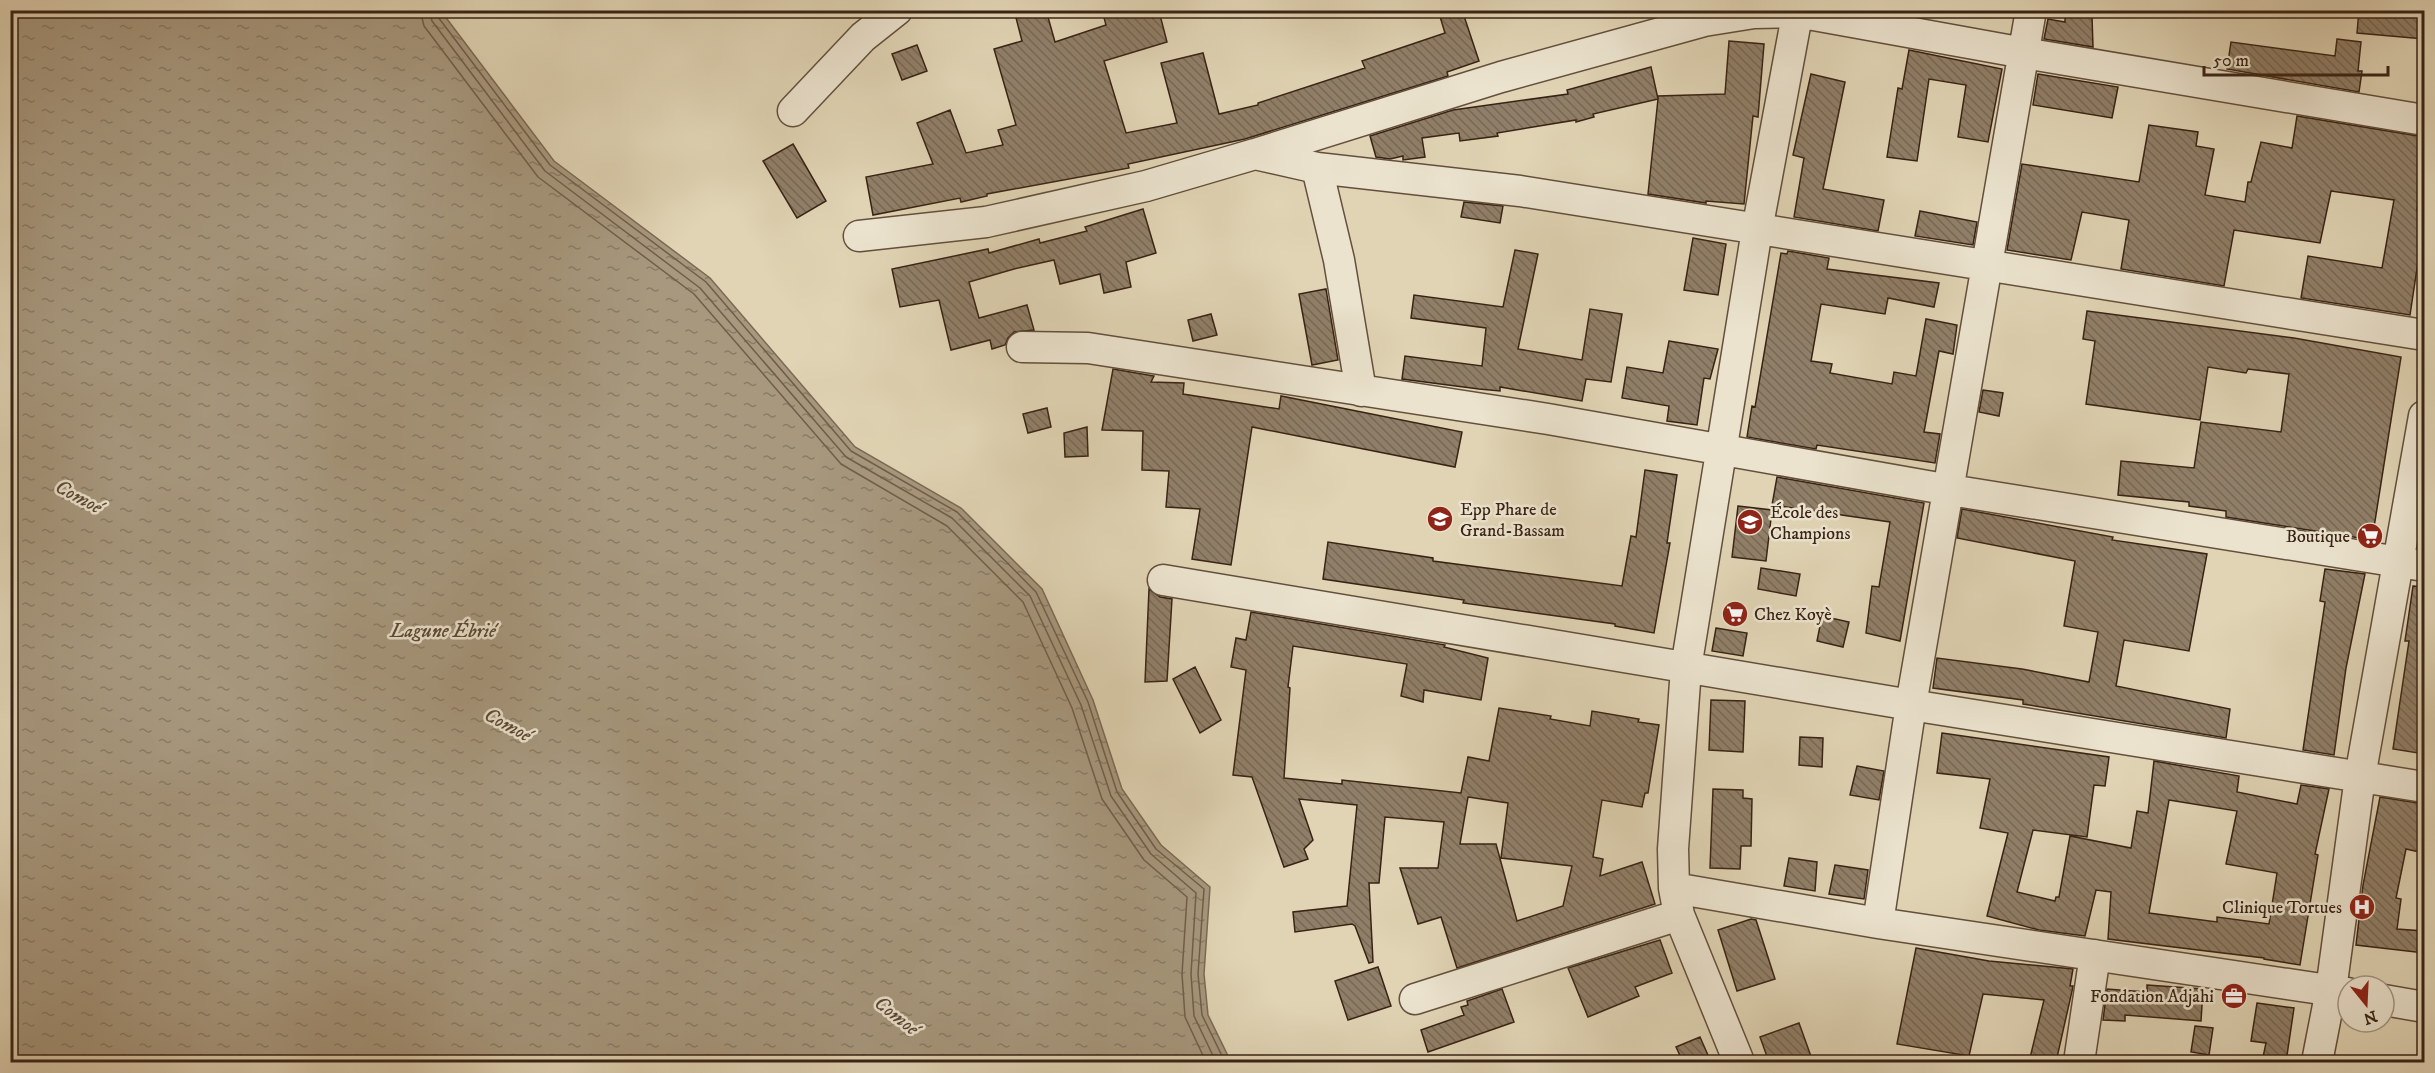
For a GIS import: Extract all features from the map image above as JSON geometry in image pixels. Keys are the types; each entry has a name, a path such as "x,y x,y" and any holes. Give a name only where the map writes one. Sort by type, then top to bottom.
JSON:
{"street":[{"path":"793,111 863,37 897,10"},
{"path":"1878,923 1911,705 1950,490 2031,10"},
{"path":"1739,1062 1677,901 1673,849 1686,668 1757,230 1797,11"},
{"path":"859,236 987,222 1146,186 1501,77 1704,21 1754,13 1797,11 2024,53 2424,120"},
{"path":"1254,154 1317,168 1520,191 2424,335"},
{"path":"1317,168 1339,260 1361,391"},
{"path":"1022,347 1088,348 1548,419 1950,490 2412,565"},
{"path":"2341,974 2360,777 2412,565 2424,416"},
{"path":"1163,580 1911,705 2424,787"},
{"path":"1414,999 1677,901 1878,923 2336,992"},
{"path":"2079,1062 2095,956"},
{"path":"2317,1062 2336,1002"},
{"path":"2396,1002 2424,1007"}],"water":[{"name":"Lagune Ébrié","path":"10,11 441,11 554,161 710,278 855,447 961,508 1042,589 1093,700 1122,789 1161,845 1210,887 1204,974 1208,1015 1231,1062 11,1062"}],"building":[{"path":"1014,10 1046,10 1055,42 1106,25 1102,10 1152,10 1153,18 1160,15 1167,42 1104,61 1126,133 1177,123 1161,63 1203,53 1219,114 1258,105 1258,103 1365,68 1362,61 1445,33 1438,10 1462,10 1479,61 1447,72 1448,76 1245,139 1128,164 1129,168 987,194 987,196 961,202 960,198 873,215 866,177 933,164 917,123 950,110 966,153 1003,145 998,130 1016,125 994,49 1022,41"},
{"path":"2359,10 2424,10 2424,39 2357,33"},
{"path":"2092,16 2093,47 2044,39 2048,19 2065,22 2065,17"},
{"path":"2337,39 2361,42 2358,71 2362,71 2359,92 2227,69 2231,42 2335,56"},
{"path":"1729,41 1764,44 1758,117 1753,116 1744,204 1706,201 1706,203 1648,194 1658,96 1725,94"},
{"path":"917,45 927,71 902,80 892,54"},
{"path":"1909,50 2002,69 1988,142 1958,137 1966,85 1929,79 1917,161 1887,157 1898,88 1902,89"},
{"path":"1651,67 1658,99 1593,114 1594,117 1576,122 1576,120 1497,133 1498,136 1460,141 1459,133 1422,138 1425,157 1403,160 1403,156 1390,159 1376,157 1370,136 1453,110 1568,94 1567,90"},
{"path":"1811,74 1845,82 1823,189 1884,200 1878,231 1794,217 1804,158 1793,155"},
{"path":"2038,74 2118,87 2112,118 2033,105"},
{"path":"2297,116 2424,137 2424,163 2417,210 2424,211 2424,222 2410,315 2301,298 2308,256 2382,268 2394,200 2331,191 2320,243 2234,230 2224,286 2121,269 2129,220 2082,212 2071,260 2007,250 2022,164 2139,182 2149,125 2198,132 2196,146 2214,149 2205,195 2245,202 2248,182 2251,182 2261,142 2292,148"},
{"path":"793,144 826,201 797,218 763,161"},
{"path":"1464,202 1503,206 1500,223 1461,217"},
{"path":"1143,209 1156,253 1126,262 1131,287 1104,293 1100,274 1060,284 1054,260 969,282 979,318 1027,305 1034,330 1014,332 1005,345 992,349 990,340 951,350 939,300 900,307 892,269 988,249 989,253 1039,239 1040,243 1087,231 1085,227"},
{"path":"1920,211 1977,222 1973,245 1915,236"},
{"path":"1693,238 1726,244 1718,295 1684,290"},
{"path":"1515,250 1538,254 1518,349 1582,360 1590,309 1622,314 1611,382 1586,379 1582,401 1500,387 1500,391 1402,379 1405,356 1482,366 1486,328 1411,318 1414,295 1503,307"},
{"path":"1788,251 1829,258 1827,269 1939,283 1934,307 1888,298 1885,314 1821,304 1811,361 1832,364 1830,373 1892,384 1894,372 1916,376 1926,319 1957,325 1953,354 1939,351 1924,432 1940,434 1935,463 1817,445 1816,449 1747,437 1752,406 1755,407 1781,253 1787,254"},
{"path":"1326,289 1338,360 1312,365 1299,294"},
{"path":"2087,311 2294,338 2401,357 2372,540 2226,517 2226,511 2189,506 2189,502 2118,495 2121,461 2194,468 2201,422 2281,432 2289,374 2248,369 2246,373 2208,367 2200,420 2086,404 2095,341 2083,339"},
{"path":"1211,314 1217,335 1193,341 1188,320"},
{"path":"1669,341 1718,349 1710,379 1704,378 1697,425 1667,421 1669,406 1622,398 1627,367 1663,373"},
{"path":"1113,369 1154,376 1151,382 1184,383 1183,394 1279,409 1281,396 1462,432 1455,467 1252,427 1231,565 1192,559 1200,509 1166,507 1169,471 1142,470 1143,431 1102,430"},
{"path":"1983,390 2003,393 1999,416 1979,412"},
{"path":"1047,408 1051,427 1028,433 1023,414"},
{"path":"1087,427 1088,456 1065,457 1064,433"},
{"path":"1645,470 1677,475 1667,543 1670,543 1654,633 1615,626 1615,624 1463,603 1464,600 1323,579 1328,542 1433,558 1433,561 1622,586 1631,536 1636,537"},
{"path":"1777,477 1924,503 1900,641 1866,633 1872,586 1879,587 1890,522 1772,505"},
{"path":"1738,506 1772,510 1766,561 1732,557"},
{"path":"1962,509 2113,537 2112,540 2207,554 2189,651 2124,640 2116,686 2230,709 2226,738 2023,704 2023,700 1933,688 1937,658 2022,669 2089,682 2098,632 2064,626 2075,561 1957,538"},
{"path":"1761,568 1800,574 1796,596 1758,589"},
{"path":"2325,569 2365,574 2346,668 2334,755 2303,750 2325,602 2320,601"},
{"path":"2413,586 2424,587 2424,719 2418,753 2393,749 2409,641 2405,641"},
{"path":"1149,589 1160,597 1172,599 1167,681 1145,682"},
{"path":"1251,612 1445,645 1444,647 1488,658 1481,700 1424,690 1423,702 1401,696 1407,664 1293,646 1288,687 1290,688 1284,778 1342,784 1342,780 1461,793 1468,757 1489,761 1499,708 1551,716 1550,719 1590,726 1592,711 1659,725 1648,793 1645,793 1642,807 1602,800 1593,857 1603,859 1600,876 1642,862 1655,904 1457,968 1441,917 1418,924 1400,868 1438,868 1444,822 1385,817 1379,883 1369,883 1373,962 1369,963 1355,926 1352,924 1295,932 1293,912 1347,906 1357,805 1299,799 1313,840 1304,849 1308,859 1284,867 1252,777 1233,775 1246,670 1231,667 1236,638 1246,640","holes":["1468,797 1508,803 1501,858 1572,866 1563,906 1517,921 1496,844 1460,844"]},
{"path":"1822,616 1849,622 1843,647 1817,641"},
{"path":"1716,628 1747,633 1743,656 1712,651"},
{"path":"1195,667 1221,720 1200,733 1173,679"},
{"path":"1711,700 1745,701 1743,752 1709,750"},
{"path":"1942,733 2109,757 2105,786 2094,785 2087,837 2033,830 2017,892 2055,901 2056,897 2059,897 2070,836 2131,848 2137,811 2148,813 2154,761 2239,776 2237,792 2297,804 2301,785 2329,789 2315,854 2318,855 2300,965 2264,958 2108,939 2111,892 2096,890 2085,936 2039,930 1987,916 2008,833 1980,828 1990,779 1937,773","holes":["2169,800 2237,811 2226,864 2277,873 2269,924 2217,917 2217,922 2149,913"]},
{"path":"1800,737 1823,738 1822,767 1799,765"},
{"path":"1857,766 1884,771 1879,800 1850,795"},
{"path":"1713,789 1743,790 1743,798 1752,799 1751,846 1741,846 1740,869 1710,868"},
{"path":"2380,797 2424,804 2424,853 2406,849 2396,898 2401,899 2397,929 2424,931 2424,953 2356,945 2363,885"},
{"path":"1789,858 1817,862 1815,891 1784,886"},
{"path":"1835,865 1868,870 1864,899 1829,894"},
{"path":"1751,919 1756,920 1775,979 1737,991 1718,930"},
{"path":"1660,940 1672,973 1635,987 1639,996 1588,1017 1568,968"},
{"path":"1916,948 1989,961 2073,969 2070,986 2073,986 2056,1062 2029,1062 2044,1000 1983,994 1969,1056 1897,1044"},
{"path":"1378,967 1391,1006 1348,1020 1335,981"},
{"path":"2147,985 2203,989 2201,1021 2125,1015 2125,1021 2103,1020 2107,989 2147,992"},
{"path":"1502,989 1514,1022 1428,1052 1421,1030 1464,1015 1461,1007 1468,1005 1467,1001"},
{"path":"2257,1003 2294,1008 2286,1062 2262,1062 2266,1043 2251,1041"},
{"path":"1799,1023 1813,1062 1769,1062 1760,1037"},
{"path":"2195,1026 2213,1028 2209,1055 2191,1052"},
{"path":"1700,1037 1711,1062 1683,1062 1676,1047"}],"place":[{"name":"Epp Phare de Grand-Bassam","path":"1440,519"},
{"name":"École des Champions","path":"1750,522"},
{"name":"Boutique","path":"2370,536"},
{"name":"Chez Koyè","path":"1735,614"},
{"name":"Clinique Tortues","path":"2362,907"},
{"name":"Fondation Adjahi","path":"2234,996"}],"water label":[{"name":"Comoé","path":"79,496"},
{"name":"Comoé","path":"508,724"},
{"name":"Comoé","path":"897,1015"}]}
